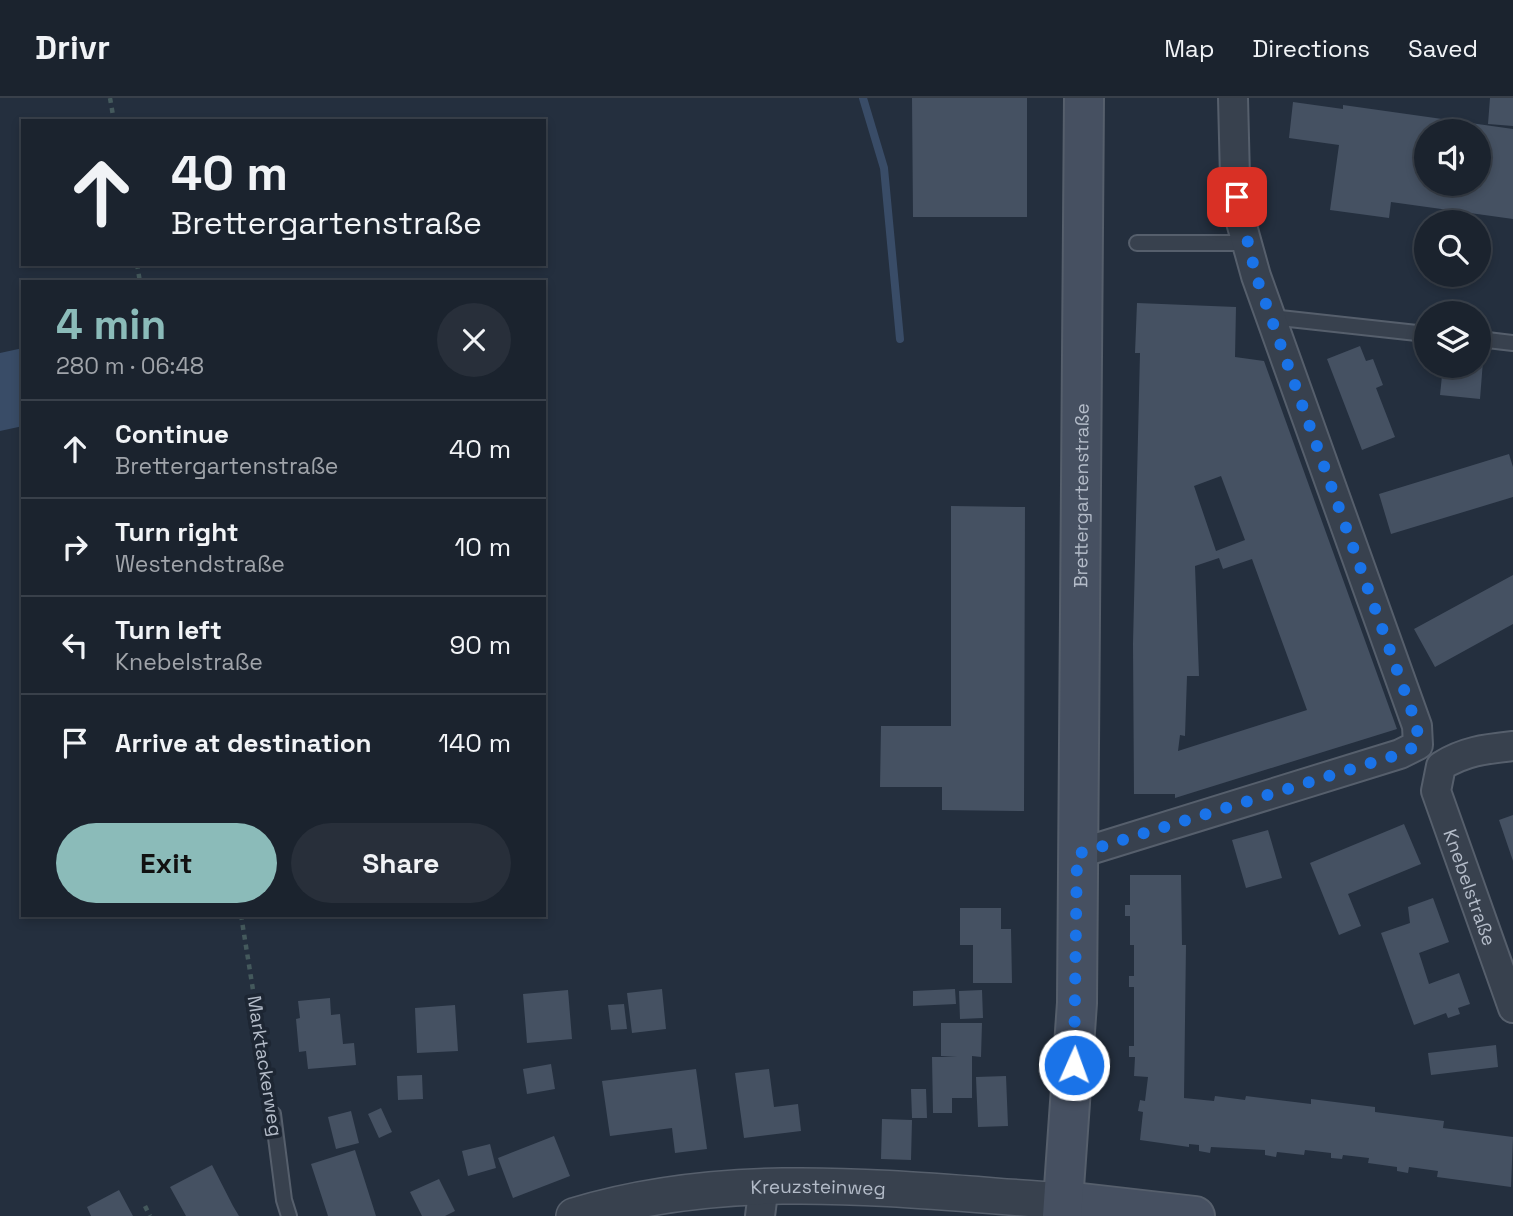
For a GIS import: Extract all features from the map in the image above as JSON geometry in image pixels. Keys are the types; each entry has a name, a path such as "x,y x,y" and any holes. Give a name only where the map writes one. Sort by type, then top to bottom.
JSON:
{"main road":[{"name":"Brettergartenstraße","path":"1063,1208 1074,1065 1084,98"},
{"path":"1063,1208 1195,1216"}],"street":[{"path":"1077,854 1400,754 1418,745 1417,726 1247,243 1235,178 1233,98"},
{"name":"Knebelstraße","path":"1513,746 1475,750 1441,766 1436,791 1513,1008"},
{"name":"Kreuzsteinweg","path":"574,1216 644,1199 762,1200 922,1190 1063,1208"}],"lane":[{"path":"1137,243 1247,243"},
{"path":"1271,317 1414,333"},
{"path":"1491,340 1513,343"},
{"name":"Marktackerweg","path":"273,1114 284,1200 289,1216"}],"path":[{"path":"110,98 114,119"},
{"name":"Marktackerweg","path":"241,917 273,1114"},
{"path":"145,1206 150,1216"}],"water":[{"path":"21,348 21,426 0,431 0,353"}],"building":[{"path":"912,98 1027,98 1027,217 913,217"},
{"path":"1490,98 1513,98 1513,126 1491,124 1491,119 1488,119"},
{"path":"1293,102 1343,109 1343,105 1442,119 1414,119 1414,196 1491,196 1491,126 1513,129 1513,219 1491,216 1491,210 1448,210 1391,202 1389,218 1330,210 1339,145 1289,138"},
{"path":"1137,303 1236,307 1235,357 1264,361 1397,729 1175,798 1175,794 1134,794 1133,644 1140,353 1135,353","holes":["1221,476 1245,540 1216,551 1194,486","1219,558 1223,569 1252,559 1307,710 1178,751 1180,735 1185,736 1187,676 1199,676 1195,566"]},
{"path":"1360,346 1366,361 1373,359 1383,385 1376,388 1395,437 1362,450 1327,359"},
{"path":"1442,378 1482,378 1480,399 1440,395"},
{"path":"1509,454 1513,467 1513,497 1391,534 1379,494"},
{"path":"951,506 1025,507 1024,811 942,810 942,787 880,787 881,726 951,726"},
{"path":"1513,575 1513,624 1435,667 1414,629"},
{"path":"1513,815 1513,861 1499,820"},
{"path":"1404,824 1421,864 1348,894 1361,926 1339,935 1310,863"},
{"path":"1268,830 1282,878 1246,888 1232,840"},
{"path":"1130,875 1181,875 1182,945 1186,945 1184,1098 1214,1101 1215,1096 1245,1100 1246,1096 1311,1104 1311,1099 1375,1107 1375,1112 1444,1121 1443,1128 1513,1137 1511,1187 1437,1177 1438,1171 1409,1167 1408,1173 1397,1171 1397,1167 1368,1163 1369,1158 1343,1155 1342,1159 1331,1158 1331,1153 1305,1150 1304,1155 1277,1152 1276,1157 1265,1155 1265,1150 1211,1147 1210,1153 1199,1151 1199,1145 1189,1144 1189,1147 1140,1140 1143,1112 1138,1111 1140,1100 1145,1101 1148,1077 1134,1076 1135,1057 1129,1057 1129,1046 1134,1046 1134,987 1129,987 1129,976 1134,976 1134,945 1130,945 1130,916 1125,916 1125,905 1130,905"},
{"path":"1433,898 1449,942 1419,953 1429,984 1459,973 1470,1004 1458,1008 1460,1014 1448,1018 1446,1013 1414,1025 1381,933 1410,923 1408,907"},
{"path":"960,908 1001,908 1001,929 1011,929 1012,983 973,983 973,945 960,945"},
{"path":"662,989 666,1029 632,1033 627,993"},
{"path":"955,989 956,1004 913,1006 913,991"},
{"path":"568,990 572,1039 527,1043 523,994"},
{"path":"982,990 983,1018 960,1019 959,991"},
{"path":"330,998 331,1015 340,1014 343,1044 354,1043 356,1065 308,1069 306,1051 299,1052 296,1019 300,1018 298,1001"},
{"path":"624,1004 627,1029 611,1030 608,1005"},
{"path":"455,1005 458,1051 417,1053 415,1008"},
{"path":"941,1023 982,1023 981,1057 972,1056 972,1098 952,1098 952,1113 933,1113 932,1057 957,1057 941,1056"},
{"path":"1496,1045 1498,1067 1431,1075 1428,1053"},
{"path":"551,1064 555,1089 527,1094 523,1069"},
{"path":"696,1069 707,1149 675,1153 672,1128 610,1136 602,1081"},
{"path":"769,1069 774,1107 798,1104 801,1131 744,1138 735,1073"},
{"path":"422,1075 423,1099 398,1100 397,1076"},
{"path":"1006,1076 1008,1126 978,1127 976,1077"},
{"path":"911,1089 926,1089 927,1118 912,1118"},
{"path":"381,1108 392,1132 379,1138 368,1114"},
{"path":"351,1111 359,1143 336,1149 328,1117"},
{"path":"882,1119 912,1120 911,1160 881,1159"},
{"path":"554,1136 570,1176 513,1198 498,1158"},
{"path":"490,1144 496,1168 468,1176 462,1151"},
{"path":"355,1150 376,1216 328,1216 311,1164"},
{"path":"212,1165 239,1216 186,1216 170,1187"},
{"path":"439,1179 455,1211 445,1216 422,1216 410,1192"},
{"path":"119,1190 133,1216 91,1216 87,1207"}],"waterway":[{"path":"863,98 884,168 900,339"}],"route":[{"path":"1074,1065 1077,1003 1077,854 1400,754 1418,745 1417,726 1256,276 1239,215 1237,197"}]}
